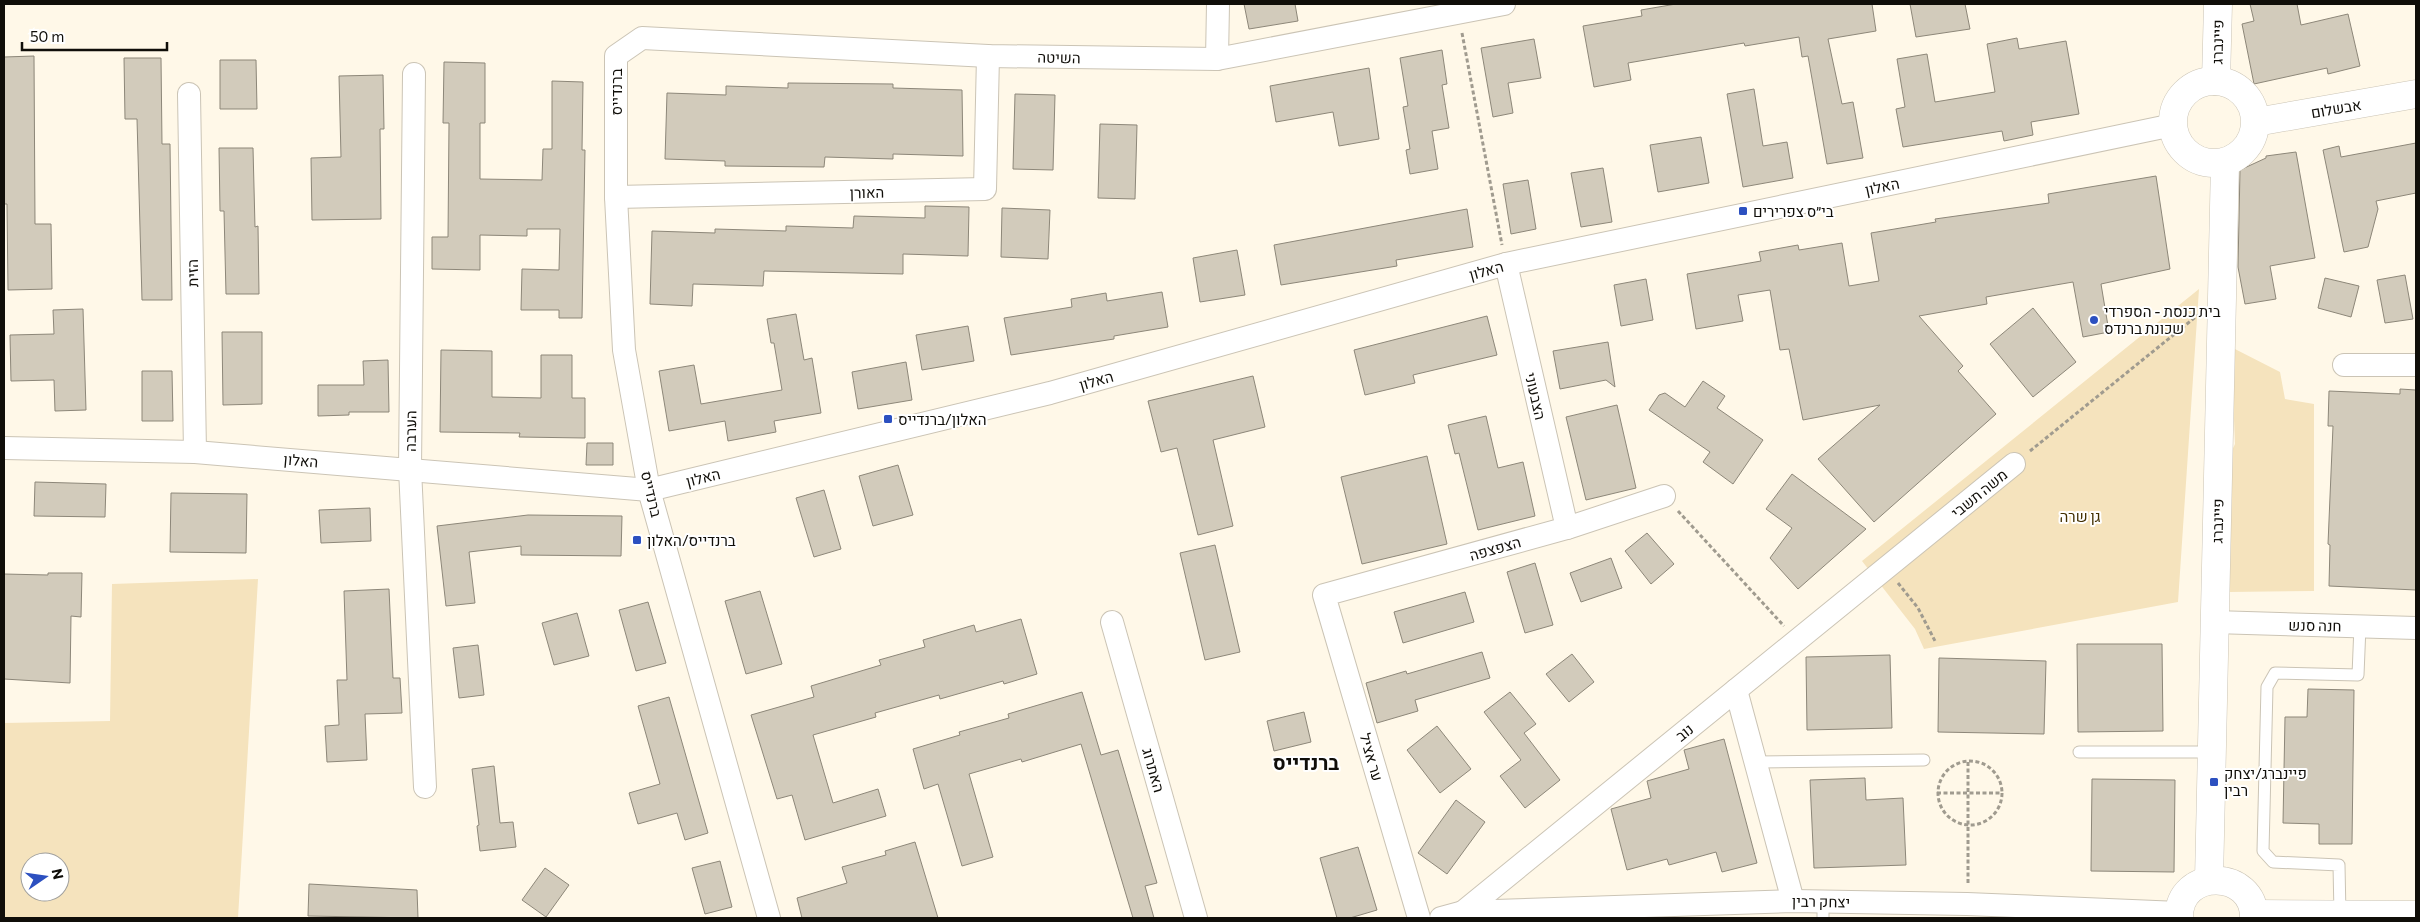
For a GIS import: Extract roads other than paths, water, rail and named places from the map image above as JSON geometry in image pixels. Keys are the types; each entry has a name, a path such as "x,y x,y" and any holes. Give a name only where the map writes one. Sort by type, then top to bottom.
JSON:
{"street":[{"path":"1216,59 1218,4"},
{"name":"השיטה","path":"616,56 642,38 988,56 1216,59 1504,4"},
{"name":"פיינברג","path":"2216,81 2218,4"},
{"name":"ברנדייס","path":"616,56 616,197 624,350 649,490 769,918"},
{"name":"האורן","path":"616,197 985,189 988,56"},
{"name":"הערבה","path":"414,74 410,469 425,787"},
{"path":"2216,81 2228,83 2239,89 2248,98 2254,109 2256,122 2254,135 2248,148 2238,157 2225,163 2213,164 2201,162 2181,148 2173,125 2175,111 2180,99 2190,89 2202,82 2216,81"},
{"name":"הזית","path":"189,94 195,452"},
{"name":"אבשלום","path":"2256,122 2416,94"},
{"name":"האלון","path":"4,448 195,452 649,490 1050,393 1506,264 2173,125"},
{"name":"פיינברג","path":"2209,880 2225,163"},
{"name":"הצבעוני","path":"1506,264 1566,528"},
{"path":"2344,366 2416,365"},
{"name":"משה תשבי","path":"1736,690 2014,464"},
{"name":"הצפצפה","path":"1324,595 1566,528 1664,496"},
{"name":"ער אציל","path":"1324,595 1418,918"},
{"name":"האתרוג","path":"1112,622 1196,918"},
{"name":"חנה סנש","path":"2214,622 2416,628"},
{"path":"1736,690 1793,901"},
{"name":"נוב","path":"1463,912 1736,690"},
{"path":"2179,915 2188,892 2209,880 2221,880 2234,884 2244,891 2251,902 2254,916 2416,915"},
{"name":"יצחק רבין","path":"1463,912 1793,901 1823,910 1967,904 2179,915"},
{"path":"1441,918 1463,912"}],"lane":[{"path":"2351,916 2339,864 2272,862 2263,851 2267,687 2275,674 2358,675 2360,626"},
{"path":"2079,752 2211,752"},
{"path":"1756,762 1924,760"}],"place":[{"name":"בי״ס צפרירים","path":"1743,211"},
{"name":"בית כנסת - הספרדי שכונת ברנדס","path":"2094,320"},
{"name":"האלון/ברנדייס","path":"888,419"},
{"name":"ברנדייס/האלון","path":"637,540"},
{"name":"פיינברג/יצחק רבין","path":"2214,782"}],"district":[{"name":"ברנדייס","path":"1306,762"}],"park label":[{"name":"גן שרה","path":"2080,516"}]}
